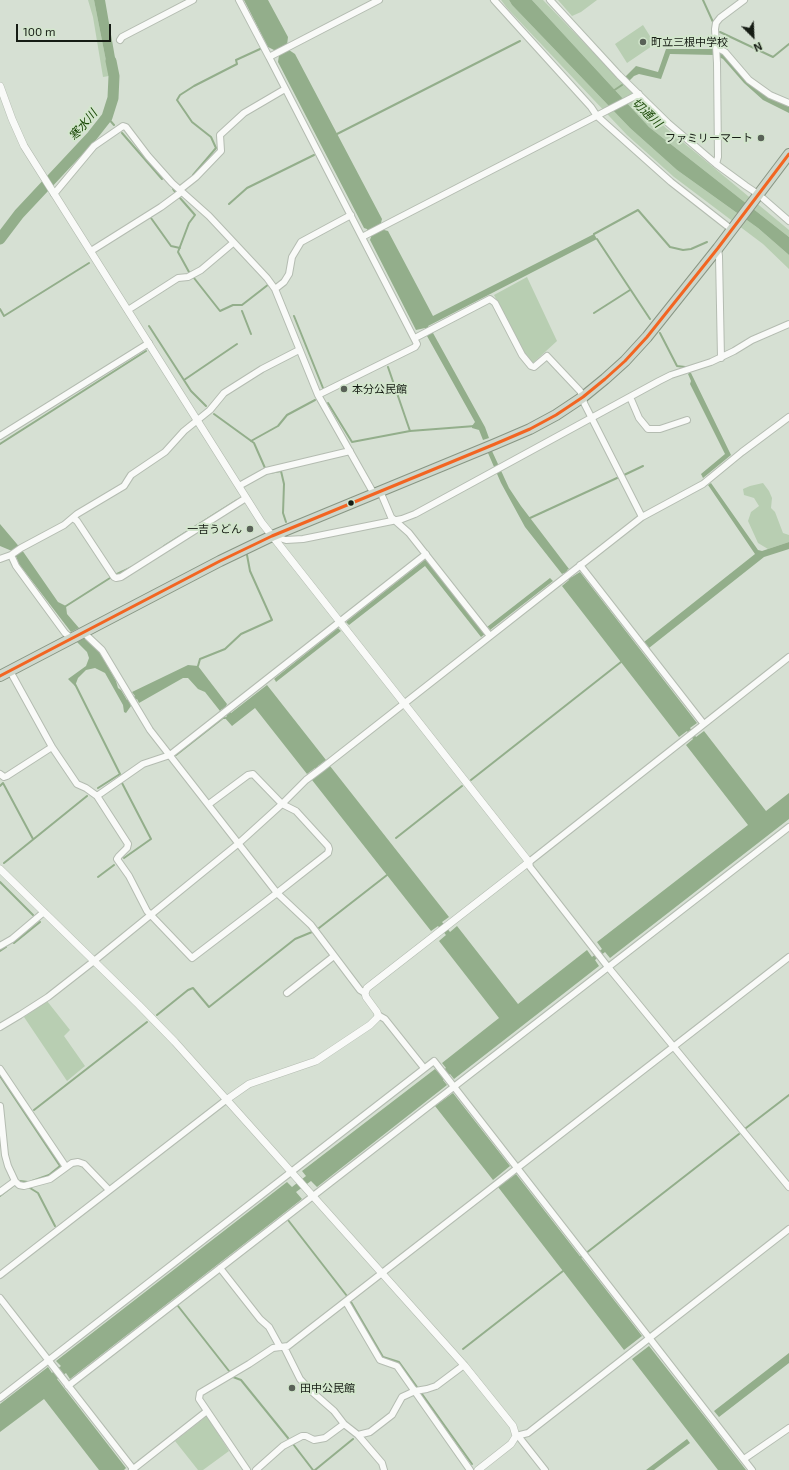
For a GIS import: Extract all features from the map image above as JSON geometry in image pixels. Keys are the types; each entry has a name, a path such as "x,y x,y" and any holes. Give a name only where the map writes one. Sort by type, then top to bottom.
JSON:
{"highway":[{"path":"0,676 220,561 272,536 530,429 556,415 583,397 625,361 647,337 718,248 789,154"}],"street":[{"path":"120,40 122,37 193,0"},
{"path":"239,0 272,55 285,89 351,216 365,235 417,344 415,347 318,395"},
{"path":"272,55 379,0"},
{"path":"494,0 599,115 671,182 731,229"},
{"path":"550,0 638,95 668,123 716,164 746,186 789,222"},
{"path":"716,164 718,157 717,59 714,29 716,23 744,0"},
{"path":"716,48 725,52 749,80 770,95 789,103"},
{"path":"0,86 24,146 262,523 529,862 530,867 608,967 789,1187"},
{"path":"91,251 161,207 180,193 181,190 221,151 220,135 244,113 285,89"},
{"path":"365,235 638,95"},
{"path":"54,194 94,146 123,126 126,127 148,156 172,183 209,216 267,278 275,290 318,395 350,451 377,492 391,517 409,532 490,636"},
{"path":"275,290 284,282 289,274 292,257 301,242 351,216"},
{"path":"128,310 178,278 188,277 201,270 233,243"},
{"path":"718,248 721,358"},
{"path":"415,338 490,299 495,303 522,355 531,366 534,366 547,356 575,384 583,397 584,403 642,517"},
{"path":"272,536 286,540 303,539 396,521 415,514 592,417 671,376 721,358 752,340 789,324"},
{"path":"0,436 149,343"},
{"path":"0,559 12,555 64,525 77,514 124,486 131,475 165,452 184,431 210,410 224,393 262,369 300,350"},
{"path":"630,397 639,418 648,429 660,429 687,420"},
{"path":"0,1027 48,996 94,961 239,843 316,772 642,517 703,484 742,452 789,417"},
{"path":"239,486 266,470 350,451"},
{"path":"73,518 77,521 116,578 121,577 246,498"},
{"path":"97,796 143,764 170,755 426,554"},
{"path":"12,555 16,566 65,633 72,638"},
{"path":"580,565 703,723"},
{"path":"84,632 102,650 150,730 277,893 311,925 360,990 365,993 378,1015 385,1019 424,1068"},
{"path":"365,993 367,988 670,752 703,723 789,657"},
{"path":"10,671 52,747 77,784 86,788 97,796 128,844 127,848 117,859 150,916 192,958 328,853 329,849 328,846 296,811 282,804 253,774 248,775 209,804"},
{"path":"0,774 4,777 7,776 52,747"},
{"path":"68,1386 789,827"},
{"path":"0,869 139,1005 314,1196 464,1365 513,1426 518,1436 545,1470"},
{"path":"0,946 12,939 44,912"},
{"path":"287,993 334,956"},
{"path":"247,1470 207,1411 200,1399 200,1393 250,1364 273,1348 288,1346 789,957"},
{"path":"0,1275 226,1100 249,1084 316,1061 370,1025 378,1015"},
{"path":"0,1398 434,1061 752,1470"},
{"path":"0,1069 66,1167"},
{"path":"0,1106 4,1155 15,1181 19,1185 24,1186 50,1179 72,1163 78,1162 84,1164 109,1190"},
{"path":"0,1192 15,1181"},
{"path":"478,1470 511,1444 518,1436 528,1433 789,1229"},
{"path":"220,1268 260,1319 269,1327 300,1379 334,1411 344,1424 358,1435 382,1462 384,1470"},
{"path":"0,1298 133,1470 207,1411"},
{"path":"346,1302 380,1360 397,1366 470,1470"},
{"path":"358,1435 370,1432 392,1415 402,1397 415,1391 427,1390 436,1386 464,1365"},
{"path":"256,1470 284,1446 302,1436 306,1436 314,1440 325,1438 344,1424"},
{"path":"744,1459 789,1428"}],"shaded area":[{"path":"88,0 94,0 109,76 103,77 93,17"},
{"path":"94,0 105,0 118,75 109,76"},
{"path":"244,0 268,0 288,37 287,45 289,50 295,54 382,219 381,223 384,230 388,231 433,316 594,234 597,239 428,326 485,427 489,438 483,440 479,430 472,428 475,422 427,336 428,335 425,328 416,330 370,240 371,237 367,229 364,228 278,62 279,55 276,51 268,47"},
{"path":"501,0 509,0 512,5 630,128 677,170 758,228 789,255 789,269 763,244 674,177 627,135"},
{"path":"509,0 532,0 649,127 789,237 789,255 758,228 677,170 630,128 512,5"},
{"path":"532,0 543,0 666,128 789,230 789,237 649,127"},
{"path":"558,0 597,0 581,12 572,16"},
{"path":"643,25 655,44 627,63 615,44"},
{"path":"666,49 718,49 723,52 748,82 767,97 789,105 789,113 763,100 744,83 723,59 715,55 670,54 661,79 639,74 634,76 629,81 625,77 636,66 658,72"},
{"path":"527,277 557,341 533,363 523,352 494,295"},
{"path":"691,373 731,455 703,478 701,474 725,454 690,384 691,381 688,374"},
{"path":"492,451 509,488 569,569 567,570 572,577 580,572 697,723 690,728 696,737 704,731 766,811 789,793 789,819 610,958 605,952 595,960 599,966 454,1079 450,1074 443,1080 447,1085 317,1187 311,1181 296,1192 302,1199 70,1379 66,1373 57,1379 126,1468 124,1470 99,1470 44,1399 0,1432 0,1404 48,1367 52,1373 61,1366 56,1361 287,1182 292,1187 306,1176 302,1171 435,1069 439,1073 446,1068 442,1063 499,1018 439,941 446,935 438,926 431,931 312,780 319,774 315,768 307,774 255,708 232,726 225,718 227,716 222,709 220,711 205,692 198,689 188,678 183,678 139,703 137,699 130,704 131,706 126,713 124,712 123,705 105,673 95,668 86,670 78,678 75,686 68,679 86,666 89,658 87,652 77,642 85,638 99,651 116,681 118,688 127,700 135,696 132,692 188,665 198,666 227,704 226,706 231,713 267,685 326,760 318,766 323,771 330,766 449,917 442,922 450,932 457,926 518,1004 587,950 592,957 602,949 597,942 748,825 686,745 693,739 687,731 679,737 562,586 569,580 564,573 562,574 525,527 501,483 488,453"},
{"path":"711,483 758,550 762,551 789,542 789,549 764,557 649,648 644,642 755,554 708,485"},
{"path":"763,483 772,498 771,508 775,512 783,533 789,535 789,542 768,549 758,543 748,521 751,512 759,506 754,498 744,495 743,489"},
{"path":"0,524 22,550 58,602 66,606 67,614 79,628 71,632 19,564 15,554 12,551 0,546"},
{"path":"426,559 485,634 481,637 425,566 349,625 346,622"},
{"path":"550,578 553,581 490,630 487,627"},
{"path":"338,628 341,631 276,682 274,679"},
{"path":"47,1001 70,1030 64,1036 85,1066 67,1081 24,1017"},
{"path":"453,1093 510,1166 493,1180 435,1106"},
{"path":"516,1174 642,1336 624,1350 498,1187"},
{"path":"649,1346 746,1470 718,1470 632,1359"},
{"path":"789,1353 789,1363 719,1417 714,1411"},
{"path":"207,1416 229,1451 203,1470 198,1470 175,1441"},
{"path":"687,1439 690,1443 654,1470 646,1470"}],"waterway":[{"path":"703,0 713,22"},
{"path":"720,32 773,57 789,44"},
{"path":"337,134 520,41"},
{"path":"193,175 216,148 211,137 192,122 177,100 180,95 194,86 237,64 236,60 260,49"},
{"name":"寒水川","path":"0,239 19,214 92,136 107,117 113,98 114,76 111,61"},
{"path":"613,91 622,85"},
{"path":"107,117 114,125"},
{"path":"122,133 162,179"},
{"path":"229,204 247,188 314,155"},
{"path":"180,198 195,215 189,223 178,252 189,272"},
{"path":"594,234 638,210 670,247 683,250 691,249 707,242"},
{"path":"151,218 171,246 180,248"},
{"path":"597,239 650,319"},
{"path":"0,309 4,316 89,263"},
{"path":"194,278 220,311 233,305 242,305 269,284"},
{"path":"594,313 630,290"},
{"path":"242,311 251,334"},
{"path":"294,316 323,388"},
{"path":"149,326 191,391 206,406"},
{"path":"660,333 677,366 685,367"},
{"path":"184,380 237,344"},
{"path":"0,444 146,351"},
{"path":"388,367 410,431"},
{"path":"251,441 278,426 287,415 315,400"},
{"path":"328,403 352,442 410,431 475,426"},
{"path":"214,414 254,443 265,468"},
{"path":"624,475 643,466"},
{"path":"269,473 281,471 284,484 283,513 286,522"},
{"path":"530,518 617,478"},
{"path":"164,546 237,500"},
{"path":"198,666 200,659 225,649 241,634 272,620 250,571 247,555"},
{"path":"117,574 132,567"},
{"path":"66,606 110,578"},
{"path":"471,780 621,662"},
{"path":"75,684 120,774 98,788"},
{"path":"176,755 223,718 225,718"},
{"path":"0,786 3,783 33,839"},
{"path":"122,783 151,839 124,858"},
{"path":"396,838 462,786"},
{"path":"4,863 87,796"},
{"path":"98,877 114,865"},
{"path":"319,928 387,875"},
{"path":"0,882 33,915"},
{"path":"14,943 40,922"},
{"path":"157,1015 188,990 193,988 209,1007 295,939 312,932"},
{"path":"0,951 6,947"},
{"path":"34,1110 147,1022"},
{"path":"0,1076 60,1166 49,1175 32,1181"},
{"path":"746,1128 789,1095"},
{"path":"581,1257 739,1134"},
{"path":"20,1181 28,1182"},
{"path":"0,1196 13,1186"},
{"path":"30,1188 38,1193 55,1226"},
{"path":"288,1220 347,1296"},
{"path":"463,1349 563,1271"},
{"path":"351,1302 383,1357 399,1362 417,1387"},
{"path":"178,1306 229,1371"},
{"path":"233,1377 241,1380 288,1438"},
{"path":"422,1394 472,1464"},
{"path":"315,1470 353,1439"},
{"path":"293,1444 313,1470"}],"transit line":[{"path":"0,676 220,561 272,536 495,444 530,429 556,415 583,397 605,379 625,361 647,337 718,248 789,154"}],"place":[{"name":"町立三根中学校","path":"643,42"},
{"name":"ファミリーマート","path":"761,138"},
{"name":"本分公民館","path":"344,389"},
{"name":"一吉うどん","path":"250,529"},
{"name":"田中公民館","path":"292,1388"}],"water label":[{"name":"切通川","path":"647,113"}]}
